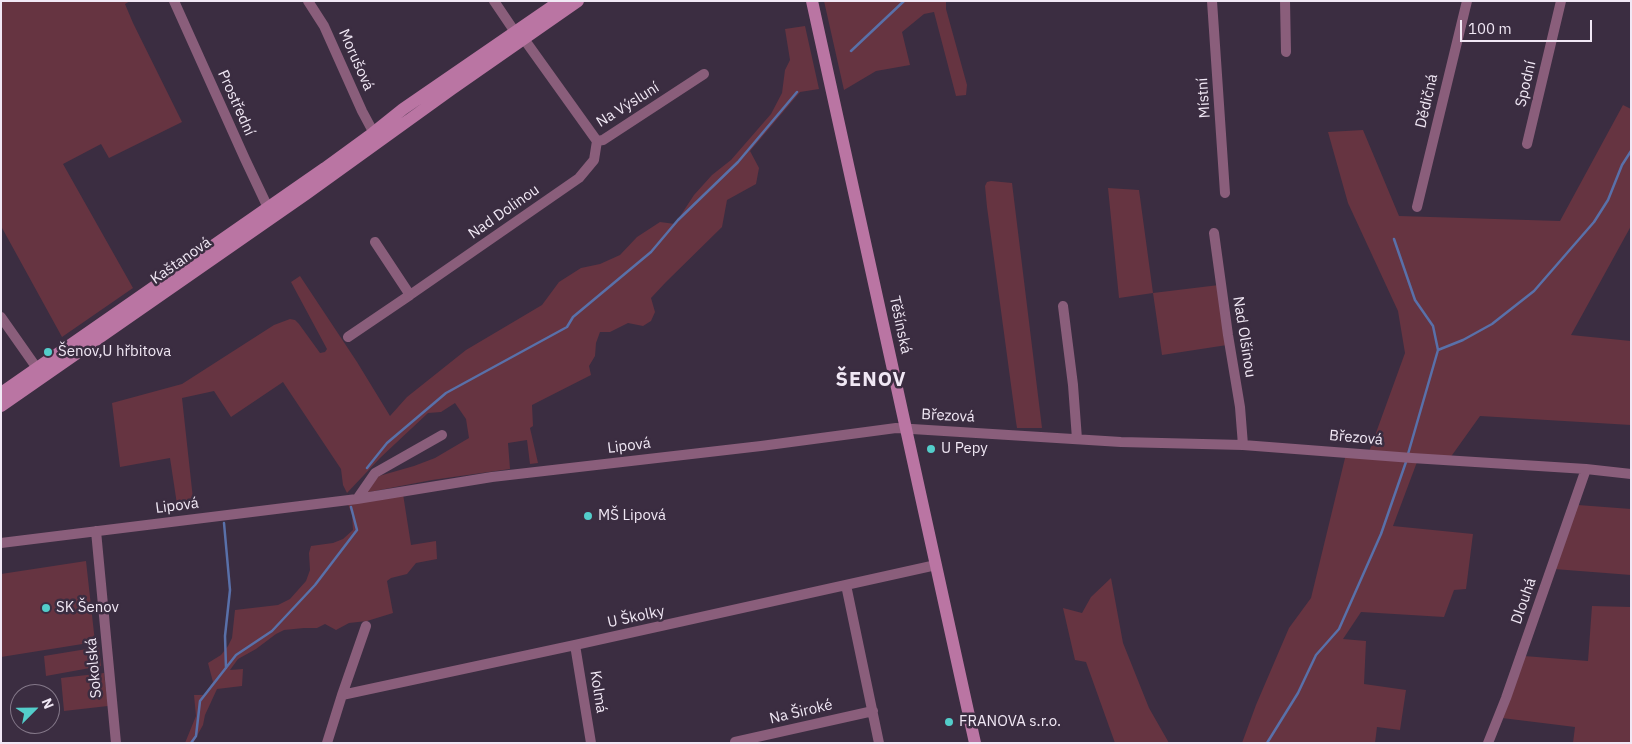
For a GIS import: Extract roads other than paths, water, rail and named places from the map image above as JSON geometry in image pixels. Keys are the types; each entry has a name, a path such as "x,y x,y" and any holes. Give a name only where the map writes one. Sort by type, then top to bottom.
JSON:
{"main road":[{"name":"Kaštanová","path":"520,36 560,1"},
{"name":"Kaštanová","path":"1,406 40,372 376,138 403,109 578,1"},
{"name":"Těšínská","path":"812,1 975,743"},
{"name":"Kaštanová","path":"1,393 40,372"}],"street":[{"name":"Prostřední","path":"174,1 270,212"},
{"name":"Morušová","path":"308,1 324,26 376,138"},
{"name":"Na Výsluní","path":"494,1 597,141 603,140 704,74"},
{"name":"Místní","path":"1212,1 1225,193"},
{"path":"1285,1 1286,52"},
{"name":"Dědičná","path":"1417,207 1467,1"},
{"name":"Spodní","path":"1527,144 1560,1"},
{"name":"Nad Dolinou","path":"348,337 579,178 594,160 597,141"},
{"name":"Nad Olšinou","path":"1214,233 1244,445"},
{"path":"375,242 410,295"},
{"path":"1063,306 1074,385 1078,439"},
{"path":"1,317 40,372"},
{"name":"Březová","path":"906,428 1121,442 1244,445 1407,458 1586,469 1631,474"},
{"name":"Lipová","path":"1,543 357,498 484,478 906,428"},
{"path":"357,498 375,473 442,435"},
{"name":"Dlouhá","path":"1488,743 1506,698 1586,469"},
{"name":"Sokolská","path":"96,531 116,743"},
{"name":"U Školky","path":"342,695 575,646 936,565"},
{"path":"846,585 879,743"},
{"path":"327,743 366,626"},
{"name":"Kolmá","path":"575,646 591,743"},
{"name":"Na Široké","path":"735,742 872,711"}],"waterway":[{"path":"851,51 904,1"},
{"path":"367,468 387,443 446,393 567,327 573,317 651,252 678,220 738,162 797,92"},
{"path":"1408,454 1438,350 1463,340 1492,324 1534,291 1594,222 1608,200 1622,165 1631,151"},
{"path":"1394,239 1415,300 1433,326 1438,350"},
{"path":"1267,743 1298,693 1316,655 1339,629 1381,534 1407,459"},
{"path":"191,743 196,736 200,701 236,655 272,631 315,585 357,530 351,507"},
{"path":"224,523 230,590 225,636 226,668"}],"place":[{"name":"Šenov,U hřbitova","path":"48,352"},
{"name":"U Pepy","path":"931,449"},
{"name":"MŠ Lipová","path":"588,516"},
{"name":"SK Šenov","path":"46,608"},
{"name":"FRANOVA s.r.o.","path":"949,722"}],"district":[{"name":"ŠENOV","path":"871,380"}]}
